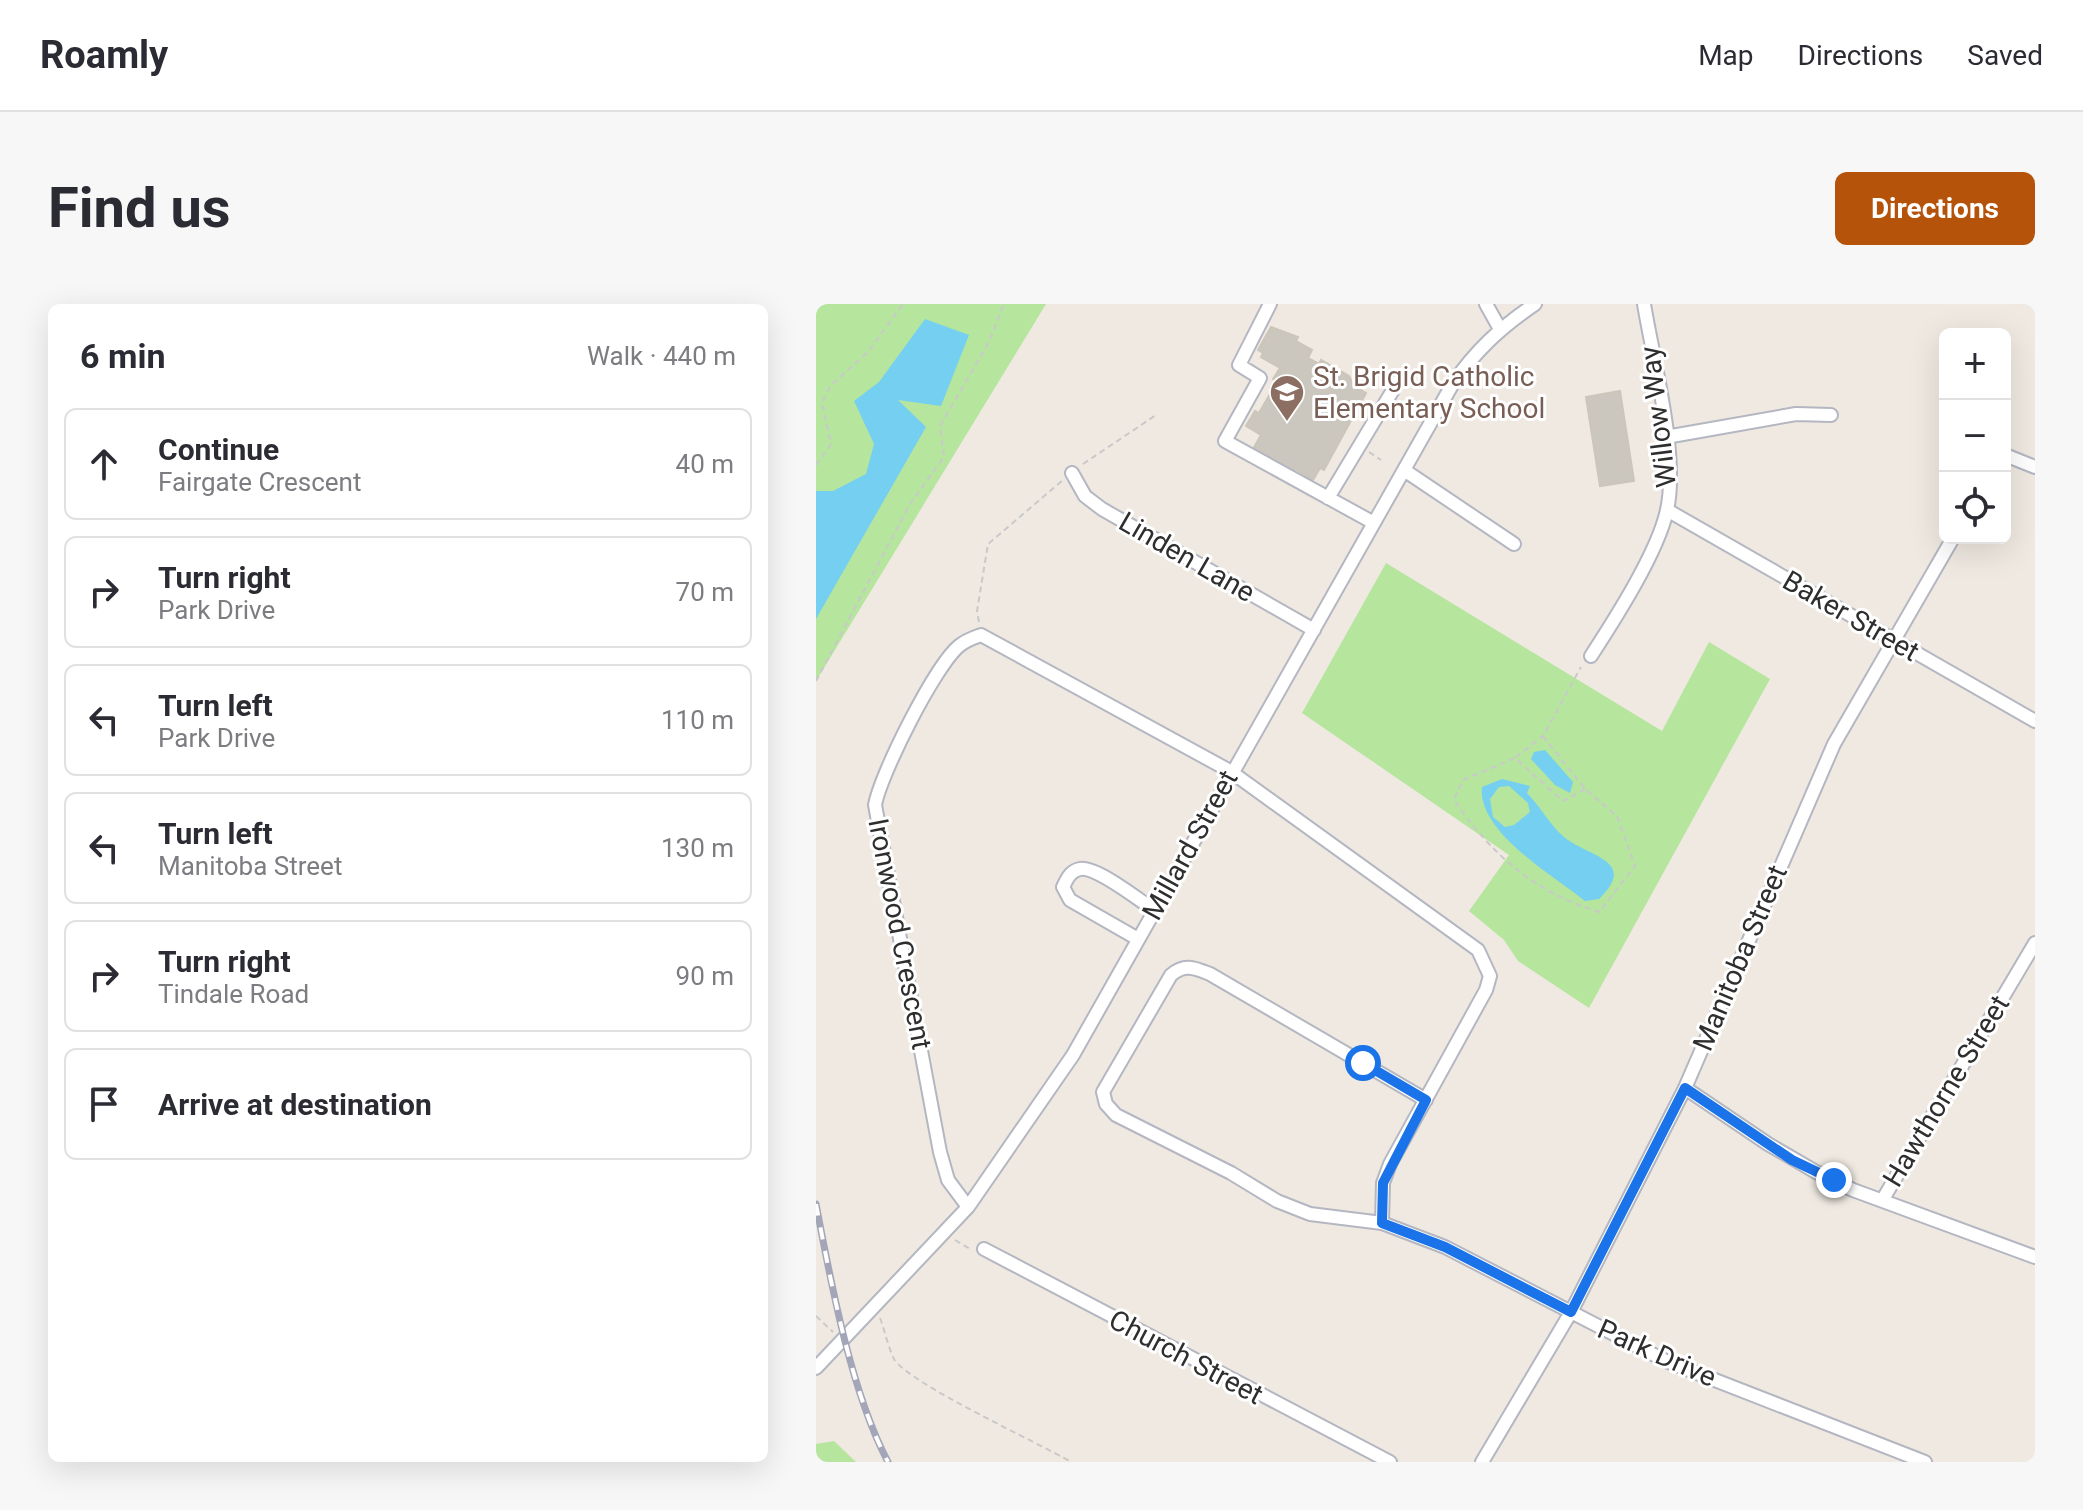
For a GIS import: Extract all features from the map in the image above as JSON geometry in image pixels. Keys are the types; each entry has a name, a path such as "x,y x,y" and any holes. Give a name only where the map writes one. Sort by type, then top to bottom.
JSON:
{"street":[{"path":"1270,304 1239,365 1260,378 1225,441 1374,523"},
{"path":"1486,304 1500,329"},
{"name":"Millard Street","path":"816,1368 968,1207 1057,1079 1230,771 1464,367 1500,329 1535,304"},
{"name":"Willow Way","path":"1591,656 1633,584 1667,510 1666,437 1644,304"},
{"path":"1328,498 1399,380"},
{"path":"1666,437 1796,414 1831,415"},
{"path":"2011,457 2035,467"},
{"path":"1404,470 1514,544"},
{"name":"Linden Lane","path":"1072,473 1085,496 1102,509 1314,630"},
{"name":"Baker Street","path":"1667,510 2035,721"},
{"name":"Manitoba Street","path":"1482,1462 1571,1312 1685,1088 1813,786 1950,544"},
{"path":"981,635 1230,771 1478,950 1490,976 1486,990 1383,1183 1382,1223"},
{"name":"Ironwood Crescent","path":"968,1207 948,1180 940,1152 875,805 886,766 943,667 957,647 981,635"},
{"path":"1138,939 1070,900 1063,887 1070,873 1082,868 1093,871 1154,910"},
{"name":"Hawthorne Street","path":"1883,1199 2035,943"},
{"name":"Park Drive","path":"1426,1100 1210,974 1190,966 1178,968 1171,975 1103,1092 1106,1104 1116,1115 1231,1173 1277,1201 1310,1214 1382,1223 1445,1247 1666,1361 1925,1462"},
{"path":"1685,1088 1792,1160 1853,1190 2035,1257"},
{"name":"Church Street","path":"984,1249 1390,1462"}],"path":[{"path":"816,465 831,444 822,403 830,386 868,352 903,304"},
{"path":"816,681 910,504 944,457 940,426 989,342 1004,304"},
{"path":"816,400 822,403"},
{"path":"981,635 977,611 988,544 1072,473 1156,415"},
{"path":"1543,736 1585,789 1617,816 1635,866 1599,912 1565,902 1523,878 1469,822 1454,800 1463,780 1515,758 1543,736 1573,675 1591,656"},
{"path":"1515,758 1563,801 1585,789"},
{"path":"944,1233 970,1249 984,1249"},
{"path":"876,1306 895,1362 971,1410 1029,1437 1071,1462"},
{"path":"816,1316 841,1340"}],"green space":[{"path":"816,304 1046,304 816,681"},
{"path":"1386,563 1662,731 1709,642 1770,679 1589,1008 1518,961 1504,940 1469,911 1509,855 1302,713"},
{"path":"834,1441 856,1462 816,1462 816,1444"}],"water":[{"path":"925,319 969,335 941,406 898,400 926,427 816,619 816,491 833,491 866,474 874,444 854,401 879,382"},
{"path":"1545,750 1573,782 1570,793 1555,785 1531,759 1534,752"},
{"path":"1502,779 1530,786 1527,793 1564,837 1606,861 1612,868 1614,876 1610,886 1599,899 1585,901 1519,851 1491,820 1482,787","holes":["1509,786 1528,803 1530,812 1514,825 1505,827 1493,817 1490,799 1499,787"]}],"building":[{"path":"1271,327 1298,337 1296,341 1312,350 1308,358 1319,364 1321,360 1349,376 1354,386 1366,393 1324,470 1320,468 1313,480 1295,469 1292,474 1252,451 1261,435 1246,426 1255,411 1259,413 1277,382 1273,379 1280,368 1261,357 1263,353 1258,350"},
{"path":"1620,391 1634,481 1600,486 1586,397"}],"railway":[{"path":"816,1204 853,1370 888,1462"}],"place":[{"name":"St. Brigid Catholic Elementary School","path":"1287,423"}],"route":[{"path":"1363,1063 1426,1100 1390,1164 1383,1183 1382,1223 1445,1247 1571,1312 1685,1088 1792,1160 1834,1180"}]}
